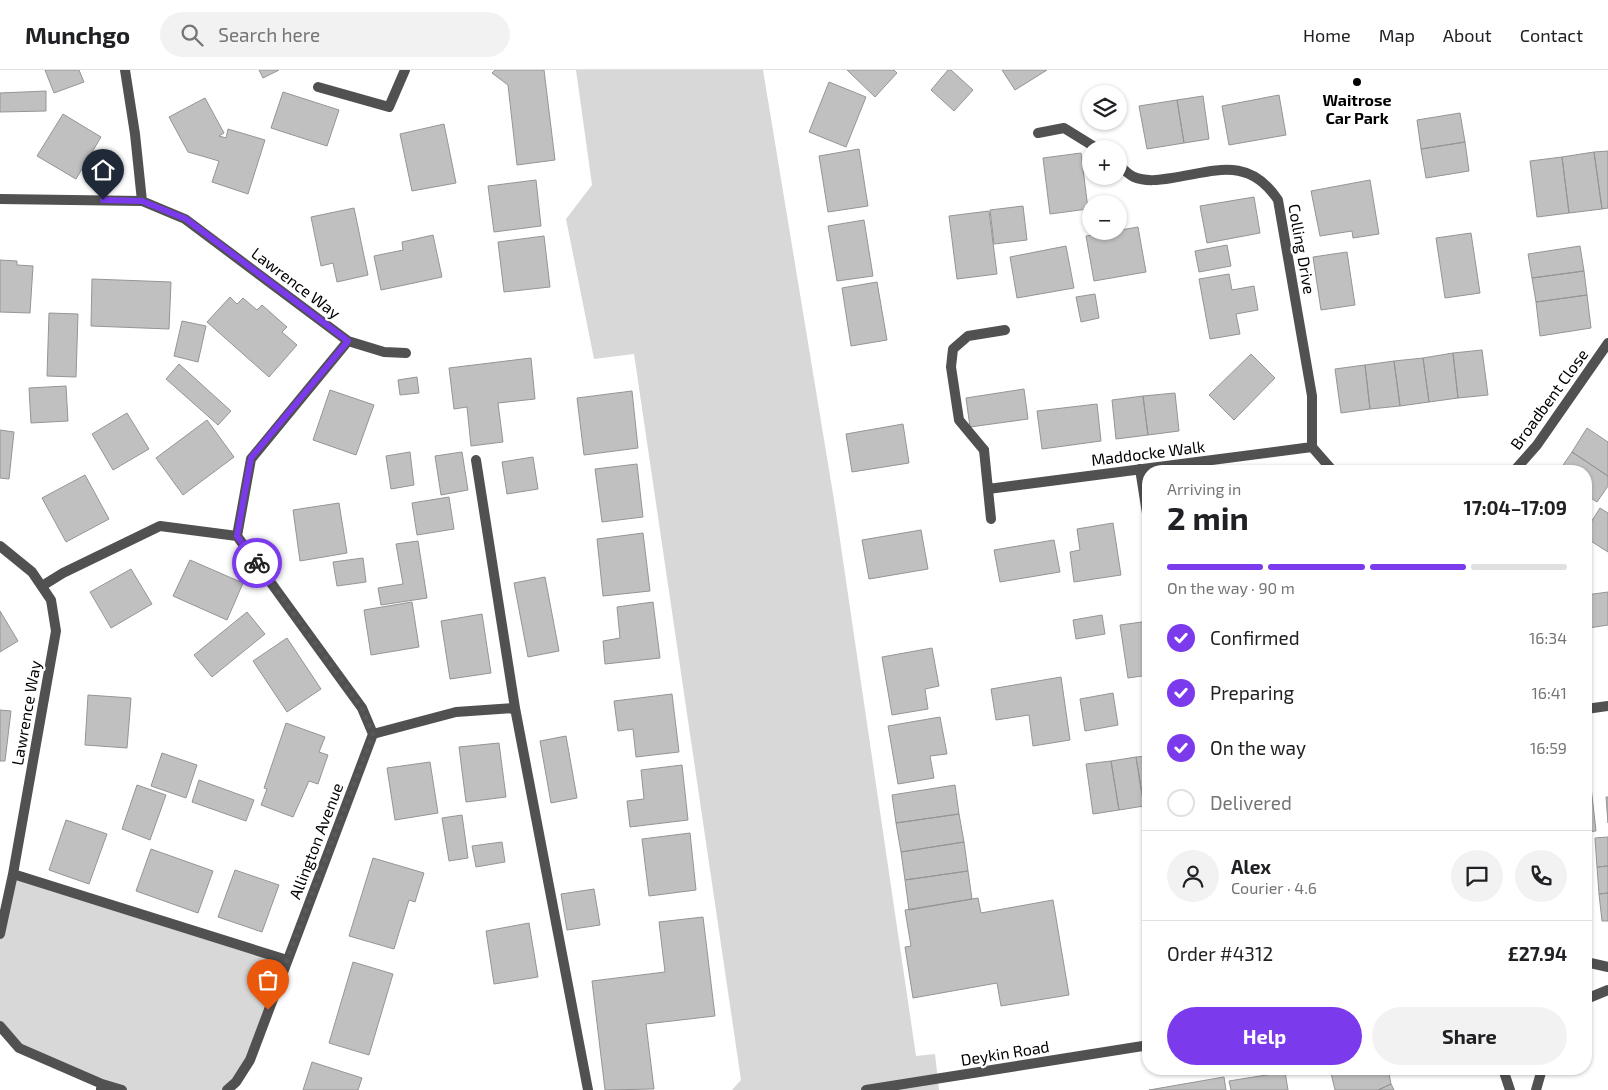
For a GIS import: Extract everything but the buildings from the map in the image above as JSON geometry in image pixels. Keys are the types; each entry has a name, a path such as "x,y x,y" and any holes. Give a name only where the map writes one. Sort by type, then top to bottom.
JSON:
{"street":[{"path":"125,70 135,134 142,201"},
{"path":"318,87 389,107 405,70"},
{"path":"1038,133 1064,128 1083,140"},
{"name":"Colling Drive","path":"1127,172 1133,177 1154,181 1233,169 1256,177 1270,187 1278,200 1312,396 1312,447"},
{"name":"Lawrence Way","path":"0,199 142,201 186,219 348,341 384,352 406,352"},
{"path":"991,519 984,450 959,420 951,367 953,349 968,336 1005,330"},
{"path":"348,341 251,458 237,536 362,708 373,734 456,712 515,708"},
{"name":"Broadbent Close","path":"1520,465 1537,446 1608,343"},
{"path":"1312,447 1328,465"},
{"name":"Maddocke Walk","path":"1171,465 1312,447"},
{"path":"476,460 515,708 588,1090"},
{"path":"1140,469 1142,482"},
{"name":"Maddocke Walk","path":"988,489 1140,469"},
{"path":"42,586 63,573 160,526 237,536"},
{"name":"Lawrence Way","path":"0,546 32,572 42,586 51,600 56,631 13,874 0,934"},
{"path":"1592,708 1608,706"},
{"name":"Allington Avenue","path":"227,1090 236,1082 250,1060 373,734"},
{"path":"13,874 287,960"},
{"path":"1592,963 1608,967"},
{"path":"1592,997 1608,990"},
{"path":"0,1026 19,1048 101,1087 122,1090"},
{"name":"Deykin Road","path":"866,1090 1142,1046"},
{"path":"1505,1075 1510,1090"},
{"path":"1536,1090 1540,1075"}],"shaded area":[{"path":"576,70 763,70 835,506 916,1056 935,1054 939,1090 732,1090 741,1080 634,354 594,359 566,219 592,185"},
{"path":"13,874 287,960 250,1060 227,1090 122,1090 19,1048 0,1026 0,934"}],"way so far":[{"path":"257,563 362,708 373,734 268,1010"}],"place":[{"name":"Waitrose Car Park","path":"1357,82"}],"route":[{"path":"103,200 142,201 186,219 348,341 251,458 237,536 257,563"}]}
